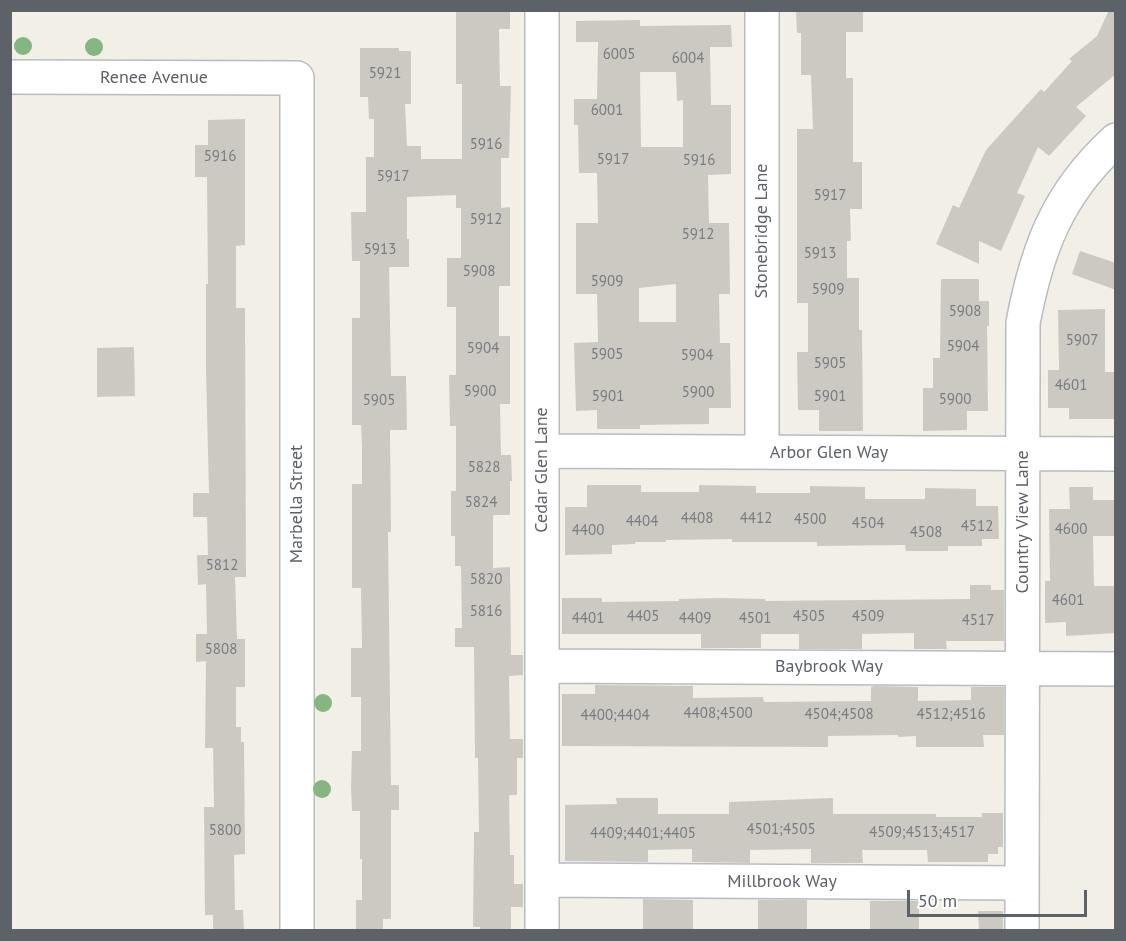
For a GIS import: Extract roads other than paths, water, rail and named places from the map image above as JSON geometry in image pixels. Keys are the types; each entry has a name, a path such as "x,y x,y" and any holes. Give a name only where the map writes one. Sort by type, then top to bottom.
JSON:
{"street":[{"name":"Cedar Glen Lane","path":"542,10 542,930"},
{"name":"Stonebridge Lane","path":"762,10 762,452"},
{"name":"Renee Avenue","path":"10,77 297,78"},
{"name":"Marbella Street","path":"297,78 297,930"},
{"name":"Country View Lane","path":"1022,930 1023,323 1031,280 1043,243 1058,212 1076,183 1101,153 1116,140"},
{"name":"Arbor Glen Way","path":"542,451 1116,454"},
{"name":"Baybrook Way","path":"542,666 1116,669"},
{"name":"Millbrook Way","path":"542,880 1022,883"}]}
